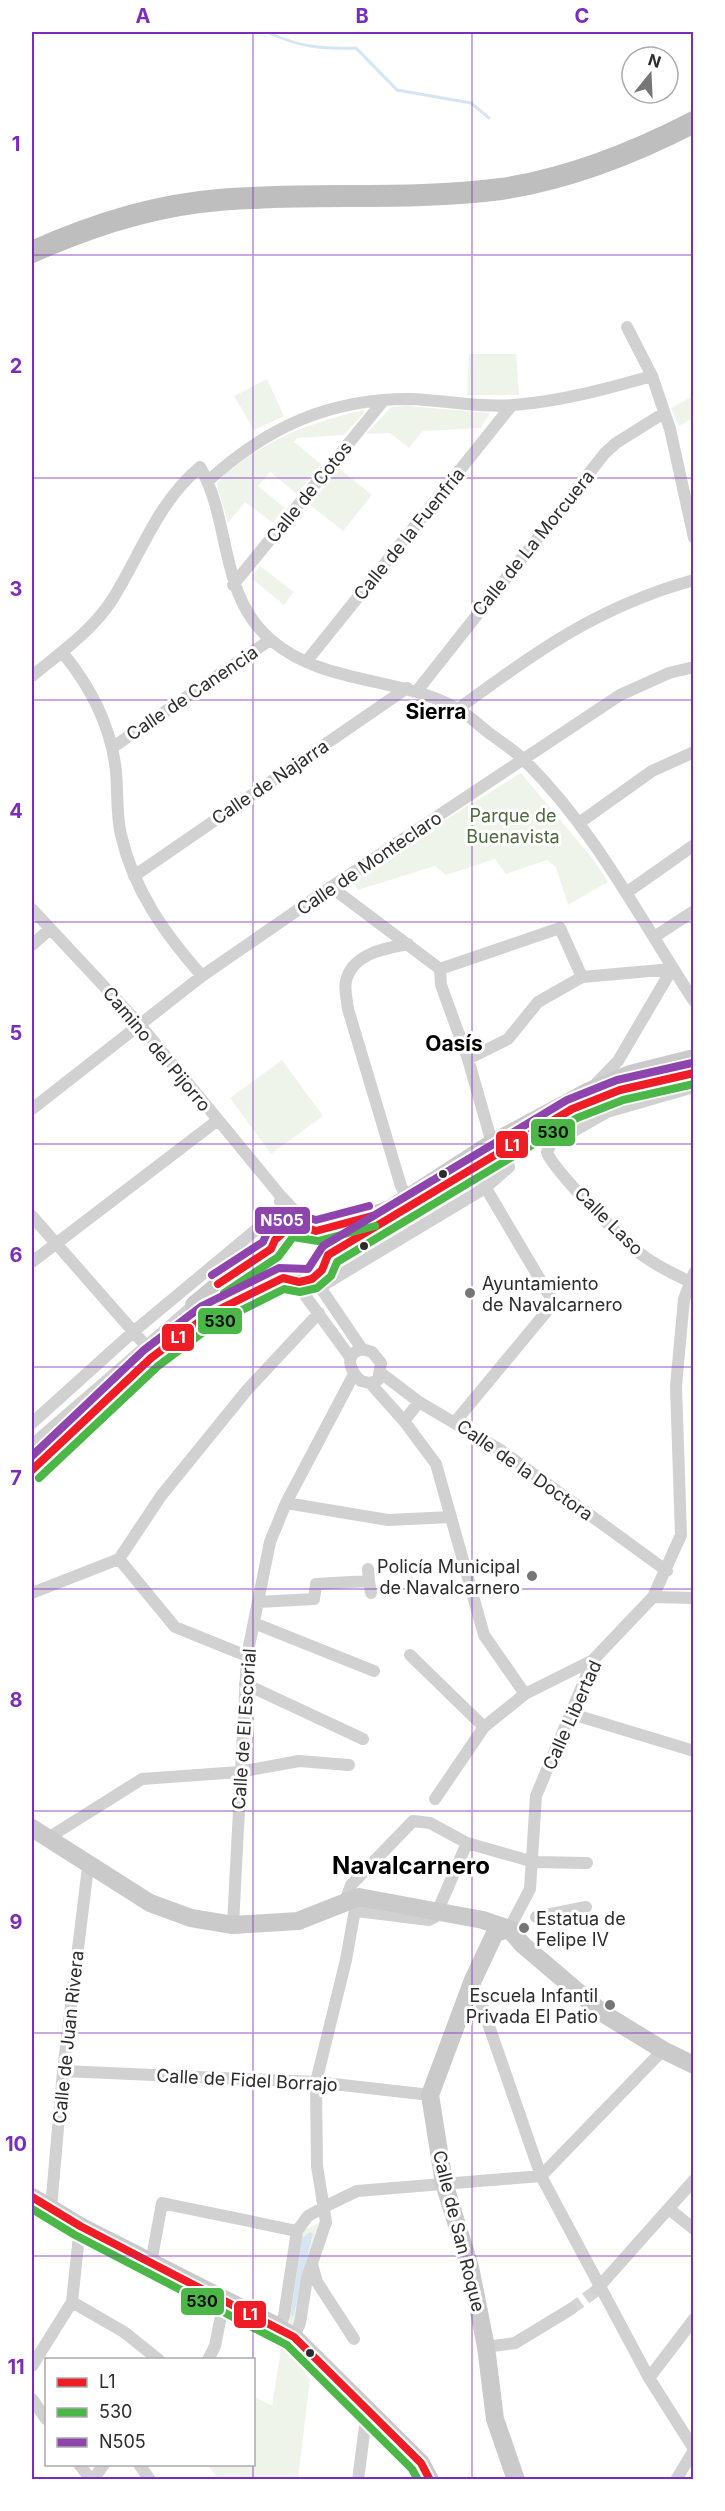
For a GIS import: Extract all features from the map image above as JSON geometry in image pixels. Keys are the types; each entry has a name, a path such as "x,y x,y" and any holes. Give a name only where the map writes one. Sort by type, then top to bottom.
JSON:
{"highway":[{"path":"32,252 102,225 217,200 299,195 414,195 502,189 573,171 644,148 693,122"}],"street":[{"path":"627,327 652,376 664,413 693,538"},
{"path":"208,481 249,447 297,419 343,405 384,400 512,405 575,398 652,376"},
{"name":"Calle de Cotos","path":"233,585 384,400"},
{"name":"Calle de la Fuenfría","path":"306,662 512,405"},
{"name":"Calle de La Morcuera","path":"412,689 605,453 616,443 664,413"},
{"path":"32,676 83,635 111,601 155,519 183,481 200,467 216,502 233,585 247,612 270,640 306,662 350,676 412,689 458,709 524,760 579,823 626,892 693,1001"},
{"path":"458,709 534,652 609,610 658,590 693,580"},
{"name":"Calle de Canencia","path":"113,747 270,640"},
{"path":"62,652 84,679 102,714 113,747 121,834 134,876 147,904 170,939 202,976"},
{"name":"Calle de Monteclaro","path":"32,1109 202,976 331,887 620,696 669,673 693,667"},
{"name":"Calle de Najarra","path":"134,876 412,689"},
{"path":"579,823 652,771 693,752"},
{"path":"626,892 693,845"},
{"path":"331,887 440,969 441,985 468,1059 492,1143"},
{"name":"Camino del Pijorro","path":"32,909 141,1026 279,1194 314,1229"},
{"path":"654,937 693,911"},
{"path":"32,945 50,928"},
{"path":"440,969 560,928 582,977"},
{"path":"408,944 382,948 360,960 349,972 346,983 348,1009 408,1199"},
{"path":"468,1059 508,1039 538,1002 582,977 672,969"},
{"path":"589,1091 618,1061 672,969"},
{"path":"350,1357 354,1351 362,1349 372,1352 381,1363 378,1380 370,1383 361,1381 354,1374 350,1357 319,1313 272,1262 271,1249 275,1240 288,1228 298,1225 314,1229 354,1222 390,1209 492,1143 589,1091 630,1074 693,1058"},
{"path":"621,1090 636,1080 693,1064"},
{"path":"328,1255 572,1109 621,1090 693,1073"},
{"name":"Calle Laso","path":"692,1279 682,1280 636,1250 548,1156 551,1144 607,1112 693,1087"},
{"path":"32,1262 54,1242 218,1120"},
{"path":"47,1455 33,1444 146,1346 236,1283 285,1278 319,1282 485,1188 508,1167"},
{"path":"455,1422 547,1311 550,1298 474,1168"},
{"path":"279,1194 281,1209 288,1228"},
{"path":"32,1423 133,1332 281,1209"},
{"path":"32,1216 146,1346"},
{"path":"314,1229 325,1241 328,1255 319,1282"},
{"path":"32,1470 151,1358 230,1275 271,1249"},
{"name":"Calle Libertad","path":"509,1929 530,1890 534,1862 536,1796 593,1660 653,1597 667,1571 681,1534 676,1386 684,1299 692,1279"},
{"path":"319,1282 362,1349"},
{"path":"32,1593 119,1559 161,1496 247,1390 319,1313"},
{"path":"116,1371 125,1382"},
{"name":"Calle de la Doctora","path":"381,1373 419,1402 502,1451 667,1571"},
{"name":"Calle de El Escorial","path":"233,1925 239,1772 247,1656 270,1542 286,1503 354,1374"},
{"path":"370,1383 404,1421 436,1464 484,1635 525,1694"},
{"path":"404,1421 419,1402"},
{"path":"69,1412 80,1424"},
{"path":"286,1503 388,1520 451,1517"},
{"path":"119,1559 175,1627 247,1656"},
{"path":"258,1602 314,1599 316,1584 369,1581"},
{"path":"653,1597 693,1598"},
{"path":"254,1623 374,1671"},
{"path":"410,1655 484,1727"},
{"path":"435,1799 484,1727 525,1694 593,1660"},
{"path":"245,1684 363,1739"},
{"path":"572,1714 693,1752"},
{"path":"48,1838 142,1779 239,1772 299,1761 349,1765"},
{"path":"286,2332 300,2323 312,2264 326,2222 326,2206 317,2166 316,2082 346,1960 351,1885 413,1821 430,1822 467,1843 534,1862 587,1863"},
{"path":"32,1828 88,1867 150,1903 191,1918 233,1925 298,1921 359,1897 483,1920 509,1929 523,1945 604,2014 663,2050 693,2065"},
{"path":"436,1912 467,1843"},
{"name":"Calle de Juan Rivera","path":"51,2208 63,2072 88,1867"},
{"path":"536,1917 586,1907"},
{"name":"Calle de San Roque","path":"509,1929 495,1933 473,1980 430,2095 444,2183 470,2267 486,2348 495,2419 516,2480"},
{"path":"473,1980 541,2176 599,2288 649,2378 693,2450 676,2480"},
{"path":"286,2332 284,2316 297,2231 308,2216 357,2191 541,2176 663,2050"},
{"name":"Calle de Fidel Borrajo","path":"63,2072 316,2082 430,2095"},
{"path":"599,2288 693,2180"},
{"path":"32,2197 80,2226 286,2332 421,2463 430,2480"},
{"path":"151,2263 162,2203 297,2231"},
{"path":"669,2209 693,2229"},
{"path":"32,2366 72,2302 80,2226"},
{"path":"312,2264 317,2282 354,2339"},
{"path":"209,2358 225,2301"},
{"path":"72,2302 124,2332 156,2358"},
{"path":"486,2348 515,2343 571,2309"},
{"path":"649,2378 693,2319"},
{"path":"32,2399 45,2418"},
{"path":"358,2480 365,2426 372,2413"},
{"path":"81,2466 92,2480 102,2466"},
{"path":"140,2466 150,2480"}],"green space":[{"path":"469,354 516,354 519,395 467,395"},
{"path":"267,379 284,416 254,430 234,396"},
{"path":"693,396 693,418 679,426 671,408"},
{"path":"408,406 490,413 481,428 423,431 409,448 390,433 366,434 391,407"},
{"path":"363,410 365,412 344,435 297,438 294,442 321,464 297,494 270,472 258,486 285,508 273,523 245,502 228,523 217,485 228,472 250,455 280,438 329,419"},
{"path":"339,468 372,495 343,531 310,505"},
{"path":"260,566 294,592 284,605 251,578"},
{"name":"Parque de Buenavista","path":"521,773 593,859 608,882 568,905 556,867 547,860 506,874 495,859 446,875 435,866 358,890 352,878"},
{"path":"282,1060 323,1116 271,1154 230,1098"},
{"path":"319,2223 290,2350 310,2380 298,2479 218,2479 209,2466 255,2466 255,2397 272,2406 297,2247 302,2231"}],"shaded area":[{"path":"310,2232 313,2234 293,2318 291,2314 302,2238"}],"waterway":[{"path":"267,32 310,46 356,48 397,90 471,103 489,118"}],"tunnel":[{"path":"571,2309 596,2291"}],"transit line":[{"name":"N505","path":"32,1456 144,1350 202,1306 279,1268 308,1269 323,1246 567,1100 617,1080 692,1063"},
{"name":"L1","path":"32,1470 151,1358 208,1315 283,1278 299,1282 312,1279 322,1270 328,1255 572,1109 620,1090 694,1073"},
{"name":"530","path":"39,1478 158,1366 214,1324 284,1289 300,1292 317,1288 331,1276 337,1262 577,1118 623,1100 694,1084"},
{"name":"N505","path":"212,1275 263,1242 267,1233 285,1218 299,1215 316,1220 369,1206"},
{"name":"L1","path":"218,1284 271,1249 275,1240 288,1228 298,1225 316,1231 372,1216"},
{"name":"530","path":"224,1293 278,1257 293,1237 318,1241 375,1226"},
{"name":"L1","path":"32,2197 80,2226 294,2337 421,2463 430,2480"},
{"name":"530","path":"32,2209 75,2235 287,2345 412,2469 418,2480"}],"place":[{"name":"Ayuntamiento de Navalcarnero","path":"470,1293"},
{"name":"Policía Municipal de Navalcarnero","path":"532,1576"},
{"name":"Estatua de Felipe IV","path":"524,1928"},
{"name":"Escuela Infantil Privada El Patio","path":"610,2005"}],"district":[{"name":"Sierra","path":"436,711"},
{"name":"Oasís","path":"454,1043"},
{"name":"Navalcarnero","path":"411,1865"}]}
